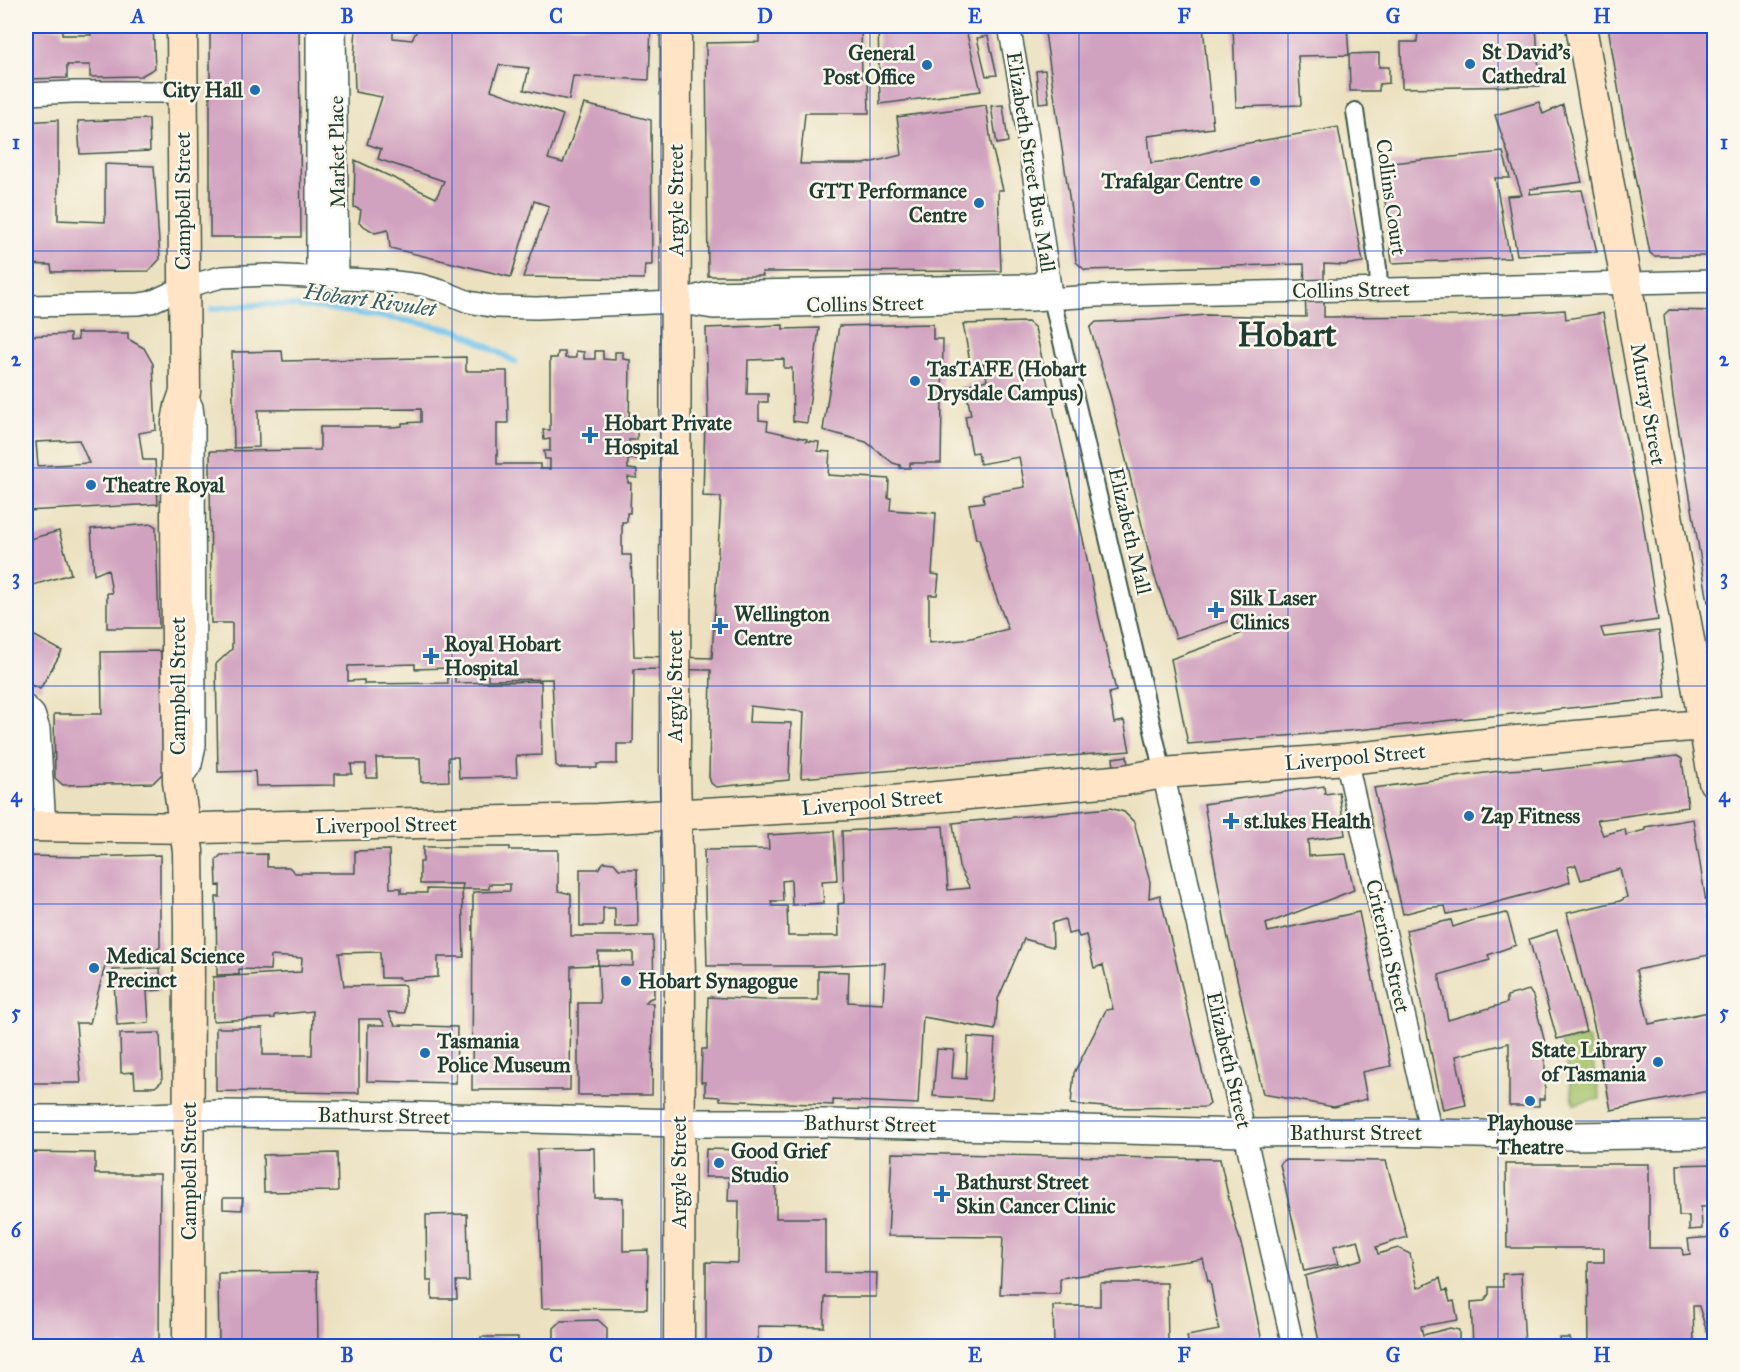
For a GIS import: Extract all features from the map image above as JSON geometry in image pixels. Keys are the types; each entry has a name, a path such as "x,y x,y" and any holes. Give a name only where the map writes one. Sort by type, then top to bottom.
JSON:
{"main road":[{"name":"Campbell Street","path":"183,26 185,392 177,422 178,782 188,862 188,1347"},
{"name":"Argyle Street","path":"676,26 675,815 680,976 680,1347"},
{"name":"Murray Street","path":"1581,26 1709,724 1714,782"},
{"name":"Liverpool Street","path":"35,826 184,828 524,822 847,805 1125,780 1163,773 1346,759 1709,724"}],"street":[{"name":"Market Place","path":"317,26 327,124 338,279"},
{"name":"Market Place","path":"317,276 335,26"},
{"name":"Elizabeth Street Bus Mall","path":"1009,26 1022,91 1052,299"},
{"path":"26,94 183,92"},
{"name":"Collins Court","path":"1356,111 1379,289"},
{"path":"675,302 711,292 1037,284 1044,281 1048,273"},
{"name":"Collins Street","path":"26,306 139,304 152,302 184,287 222,278 267,275 317,276 421,285 469,302 504,308 675,302 713,308 1714,281"},
{"name":"Elizabeth Mall","path":"1052,299 1163,773"},
{"path":"26,706 34,714 39,729 35,826"},
{"name":"Criterion Street","path":"1346,759 1431,1133"},
{"name":"Elizabeth Street","path":"1163,773 1293,1347"},
{"name":"Bathurst Street","path":"26,1119 104,1119 189,1115 416,1116 1245,1133 1571,1136 1714,1134"}],"green space":[{"path":"1417,26 1507,26 1507,28 1418,29"},
{"path":"1588,1038 1600,1099 1574,1104 1562,1042"}],"building":[{"path":"153,26 155,68 141,76 90,77 90,65 67,65 67,78 26,79 26,28 62,28 62,35 91,35 91,27"},
{"name":"City Hall","path":"210,26 299,26 301,237 210,237"},
{"path":"356,26 393,26 393,38 412,40 419,26 651,26 649,80 573,76 569,100 524,90 529,68 499,65 491,90 563,115 548,159 563,163 584,104 651,120 652,265 645,265 644,279 523,277 549,206 534,201 511,277 390,248 388,230 375,233 359,223 361,210 354,207 355,160 436,198 444,181 378,159 381,149 367,144 382,97 355,92"},
{"path":"759,26 861,26 862,78 868,78 869,113 805,113 800,164 864,164 902,155 897,117 986,105 991,143 1003,190 998,190 1001,271 762,272 763,276 708,276 706,43 759,42"},
{"name":"General Post Office","path":"878,26 965,26 981,91 880,104"},
{"path":"1044,26 1203,26 1213,128 1148,136 1151,163 1177,160 1232,146 1338,127 1363,262 1344,265 1324,264 1324,317 1465,316 1565,310 1566,319 1603,313 1622,421 1641,509 1658,620 1601,628 1604,637 1659,631 1666,698 1347,731 1188,744 1171,659 1240,634 1235,619 1176,638 1154,574 1111,399 1090,328 1096,322 1206,315 1306,317 1304,264 1085,270 1076,262 1071,210"},
{"path":"1233,26 1347,26 1349,55 1298,56 1301,105 1236,107"},
{"name":"St David's Cathedral","path":"1507,26 1536,26 1540,86 1402,88 1401,42 1417,42 1418,29 1507,28"},
{"path":"1608,26 1714,26 1714,256 1654,256 1650,253 1623,117"},
{"path":"988,36 997,75 986,76 977,38"},
{"path":"1379,53 1379,67 1389,67 1389,83 1379,84 1379,91 1350,91 1349,54"},
{"path":"1045,70 1049,102 1039,103 1036,71"},
{"path":"1539,102 1543,114 1563,105 1582,182 1530,189 1529,194 1582,190 1597,252 1517,255 1507,196 1522,195 1495,115"},
{"path":"1003,105 1008,142 997,144 991,106"},
{"path":"149,119 150,151 80,154 78,121"},
{"path":"58,120 58,220 105,222 105,164 154,166 160,259 149,271 52,272 51,265 26,264 26,231 28,231 26,122"},
{"path":"1503,152 1510,178 1495,178 1510,258 1392,263 1381,164"},
{"path":"1669,310 1714,311 1714,601 1708,602 1673,397 1664,315"},
{"path":"1028,322 1035,328 1116,691 1109,693 1114,723 1124,721 1130,751 801,778 804,712 750,706 749,722 791,723 789,780 716,787 711,783 709,777 711,670 634,669 633,744 617,744 617,764 597,764 597,768 560,768 556,765 552,679 488,680 488,668 455,668 455,683 541,681 542,755 516,756 517,777 459,778 458,757 448,757 449,781 421,782 420,758 376,758 377,778 366,778 366,764 351,764 352,774 335,774 335,785 256,786 255,771 218,772 216,664 232,649 232,623 211,623 210,451 320,450 320,427 392,427 402,426 402,423 421,422 421,409 258,410 259,447 234,448 232,352 282,351 283,361 466,357 466,371 507,371 508,423 497,423 497,464 540,464 540,469 550,469 550,459 545,459 544,451 550,451 550,439 544,440 543,430 550,430 550,358 557,358 558,352 565,352 565,358 576,358 576,351 584,352 584,359 595,359 595,351 603,351 603,359 615,360 615,352 623,352 623,359 630,360 629,430 637,430 637,440 629,440 628,450 637,450 637,459 628,459 628,469 637,470 637,478 628,477 628,483 631,483 630,513 627,513 627,522 622,522 622,555 631,555 634,656 712,658 721,497 703,496 705,420 708,420 706,328 783,325 783,329 819,328 807,423 793,421 792,368 784,368 784,359 748,360 747,394 768,394 768,402 759,402 759,420 768,421 767,430 807,439 806,441 819,442 818,451 830,452 828,475 889,479 890,510 936,513 932,574 939,575 937,595 929,595 929,643 963,640 1008,629 979,539 976,539 969,504 984,502 983,494 1025,487 1019,457 980,464 978,452 972,453 965,416 971,415 965,385 987,380 984,364 971,367 963,324","holes":["415,664 415,669 447,668 448,683 364,684 364,680 348,681 348,666"]},
{"path":"933,324 933,339 943,339 941,463 910,463 910,468 900,468 900,465 893,463 866,442 823,430 839,326"},
{"path":"77,333 128,333 128,339 144,348 153,364 156,430 139,433 143,460 155,460 158,504 26,511 26,336 70,334 70,341 78,340","holes":["79,440 89,463 38,466 36,442"]},
{"path":"152,524 156,527 159,628 107,628 107,593 112,593 108,569 94,575 91,529"},
{"path":"59,531 71,574 26,587 26,540"},
{"path":"26,635 35,636 62,651 40,689 26,683"},
{"path":"161,651 163,773 153,783 63,785 55,778 54,714 102,714 101,652"},
{"path":"1127,756 1128,766 1114,767 1113,758"},
{"path":"1677,756 1682,759 1688,807 1597,820 1603,835 1625,829 1626,835 1645,830 1645,827 1693,819 1714,954 1636,970 1649,1024 1714,1011 1714,1090 1611,1110 1596,1034 1567,913 1620,901 1627,897 1620,869 1581,880 1576,865 1567,867 1570,882 1562,885 1447,914 1445,906 1403,914 1374,788 1507,770 1541,768 1542,771"},
{"path":"1324,786 1325,794 1339,792 1345,835 1308,840 1309,856 1346,854 1354,890 1266,924 1268,932 1359,912 1391,1066 1362,1072 1367,1099 1334,1107 1263,1094 1227,934 1204,804"},
{"path":"1110,808 1124,812 1134,822 1150,882 1149,898 1160,895 1210,1104 1206,1107 1115,1108 1071,1104 1074,1073 1106,1010 1113,1009 1103,965 1094,968 1086,935 1079,937 1077,932 1068,934 1065,919 1052,923 1053,947 1024,939 998,999 995,1030 923,1017 918,1104 833,1100 833,1105 720,1100 720,1097 705,1096 705,1082 701,1082 702,1049 707,1049 708,997 818,1000 818,971 849,972 848,1002 883,1004 885,963 818,966 707,966 704,850 769,849 768,835 834,831 837,880 822,881 824,903 792,905 791,880 782,881 783,901 771,901 772,906 787,906 788,936 839,936 838,904 844,903 842,831 943,826 948,890 970,888 959,867 953,823"},
{"path":"423,847 510,847 510,850 558,850 558,891 571,894 571,936 653,936 654,997 645,1003 653,1003 652,1095 578,1095 578,1003 600,1003 598,965 571,966 570,1090 472,1090 473,892 510,891 510,884 489,884 489,889 462,889 463,884 420,884","holes":["598,952 633,952 633,966 598,965"]},
{"path":"389,850 390,888 401,888 401,893 427,893 427,889 462,890 464,957 438,957 438,977 401,980 400,978 381,978 380,952 339,953 344,986 405,985 405,1013 388,1012 395,1025 457,1027 456,1083 367,1081 368,1025 385,1025 381,1019 359,1019 359,1093 216,1091 216,1028 263,1028 263,1055 312,1055 313,1011 275,1015 275,1018 213,1021 213,977 301,972 302,958 271,956 270,970 239,969 239,974 217,975 216,897 220,897 220,885 217,886 216,860 221,855 267,854 267,867 289,867 295,873 355,873 355,851"},
{"name":"Medical Science Precinct","path":"160,855 160,947 105,966 90,1023 76,1023 81,1083 26,1083 26,856"},
{"path":"604,862 614,863 619,869 637,869 638,926 615,927 615,908 603,908 603,926 580,926 580,869 598,869"},
{"path":"1507,913 1516,945 1488,955 1490,960 1439,975 1448,1020 1507,1003 1507,996 1529,990 1533,996 1545,1043 1545,1099 1539,1099 1539,1106 1509,1106 1509,1043 1456,1056 1466,1105 1443,1110 1406,930 1451,920 1453,927"},
{"path":"1557,930 1586,1031 1557,1039 1529,939"},
{"path":"160,968 161,990 147,991 149,1023 117,1025 113,970"},
{"path":"160,1033 162,1081 155,1087 135,1087 134,1072 121,1073 120,1034"},
{"path":"968,1037 995,1039 991,1100 933,1096 937,1049 954,1050 952,1078 966,1079"},
{"path":"594,1148 595,1198 623,1198 623,1251 648,1250 647,1309 542,1308 537,1149"},
{"path":"706,1149 776,1151 776,1218 825,1218 825,1272 877,1273 876,1297 825,1297 824,1327 758,1326 758,1346 706,1346 706,1262 738,1263 739,1201 728,1201 729,1177 705,1177"},
{"path":"26,1152 95,1153 95,1174 160,1174 159,1346 26,1346"},
{"path":"337,1153 338,1191 264,1192 263,1155"},
{"path":"892,1153 1220,1159 1263,1346 1189,1346 1187,1336 1219,1330 1210,1281 1208,1281 1203,1259 1060,1278 1060,1294 1000,1294 1003,1237 888,1236"},
{"path":"1285,1160 1386,1161 1407,1237 1376,1247 1378,1254 1398,1248 1410,1254 1418,1288 1440,1278 1443,1291 1447,1290 1450,1302 1454,1301 1458,1320 1421,1326 1423,1335 1450,1328 1459,1330 1459,1346 1320,1346 1305,1276 1363,1259 1358,1240 1334,1246 1338,1264 1304,1271 1280,1164"},
{"path":"1506,1164 1649,1164 1649,1248 1682,1248 1683,1255 1690,1254 1688,1239 1714,1237 1714,1346 1711,1346 1699,1306 1693,1306 1694,1346 1589,1346 1588,1262 1604,1262 1604,1248 1507,1248"},
{"path":"1714,1164 1714,1206 1701,1207 1702,1229 1689,1230 1689,1216 1679,1216 1677,1165"},
{"path":"223,1198 243,1198 242,1210 223,1209"},
{"path":"467,1214 469,1281 456,1281 457,1299 432,1299 432,1281 427,1281 426,1215"},
{"path":"317,1272 318,1346 219,1346 218,1273"},
{"path":"1521,1273 1525,1346 1473,1346 1471,1302 1484,1301 1489,1294 1489,1287 1503,1287 1502,1274"},
{"path":"1100,1283 1167,1283 1168,1346 1054,1346 1053,1306 1100,1306"},
{"path":"598,1320 607,1328 607,1346 554,1346 554,1328 561,1321"},
{"path":"481,1337 518,1337 518,1346 481,1346"},
{"path":"1559,1338 1570,1338 1570,1346 1533,1346 1533,1342 1559,1341"},
{"path":"358,1343 410,1344 410,1346 358,1346"}],"waterway":[{"name":"Hobart Rivulet","path":"212,309 266,304 323,308 403,320 459,331 516,362"}],"place":[{"name":"St David's Cathedral","path":"1470,64"},
{"name":"General Post Office","path":"927,65"},
{"name":"City Hall","path":"255,90"},
{"name":"Trafalgar Centre","path":"1255,181"},
{"name":"GTT Performance Centre","path":"979,203"},
{"name":"TasTAFE (Hobart Drysdale Campus)","path":"915,381"},
{"name":"Hobart Private Hospital","path":"590,435"},
{"name":"Theatre Royal","path":"91,485"},
{"name":"Silk Laser Clinics","path":"1216,610"},
{"name":"Wellington Centre","path":"720,626"},
{"name":"Royal Hobart Hospital","path":"431,656"},
{"name":"Zap Fitness","path":"1469,816"},
{"name":"st.lukes Health","path":"1231,821"},
{"name":"Medical Science Precinct","path":"94,968"},
{"name":"Hobart Synagogue","path":"626,981"},
{"name":"Tasmania Police Museum","path":"425,1053"},
{"name":"State Library of Tasmania","path":"1658,1062"},
{"name":"Playhouse Theatre","path":"1530,1101"},
{"name":"Good Grief Studio","path":"719,1163"},
{"name":"Bathurst Street Skin Cancer Clinic","path":"942,1194"}],"district":[{"name":"Hobart","path":"1287,335"}]}
